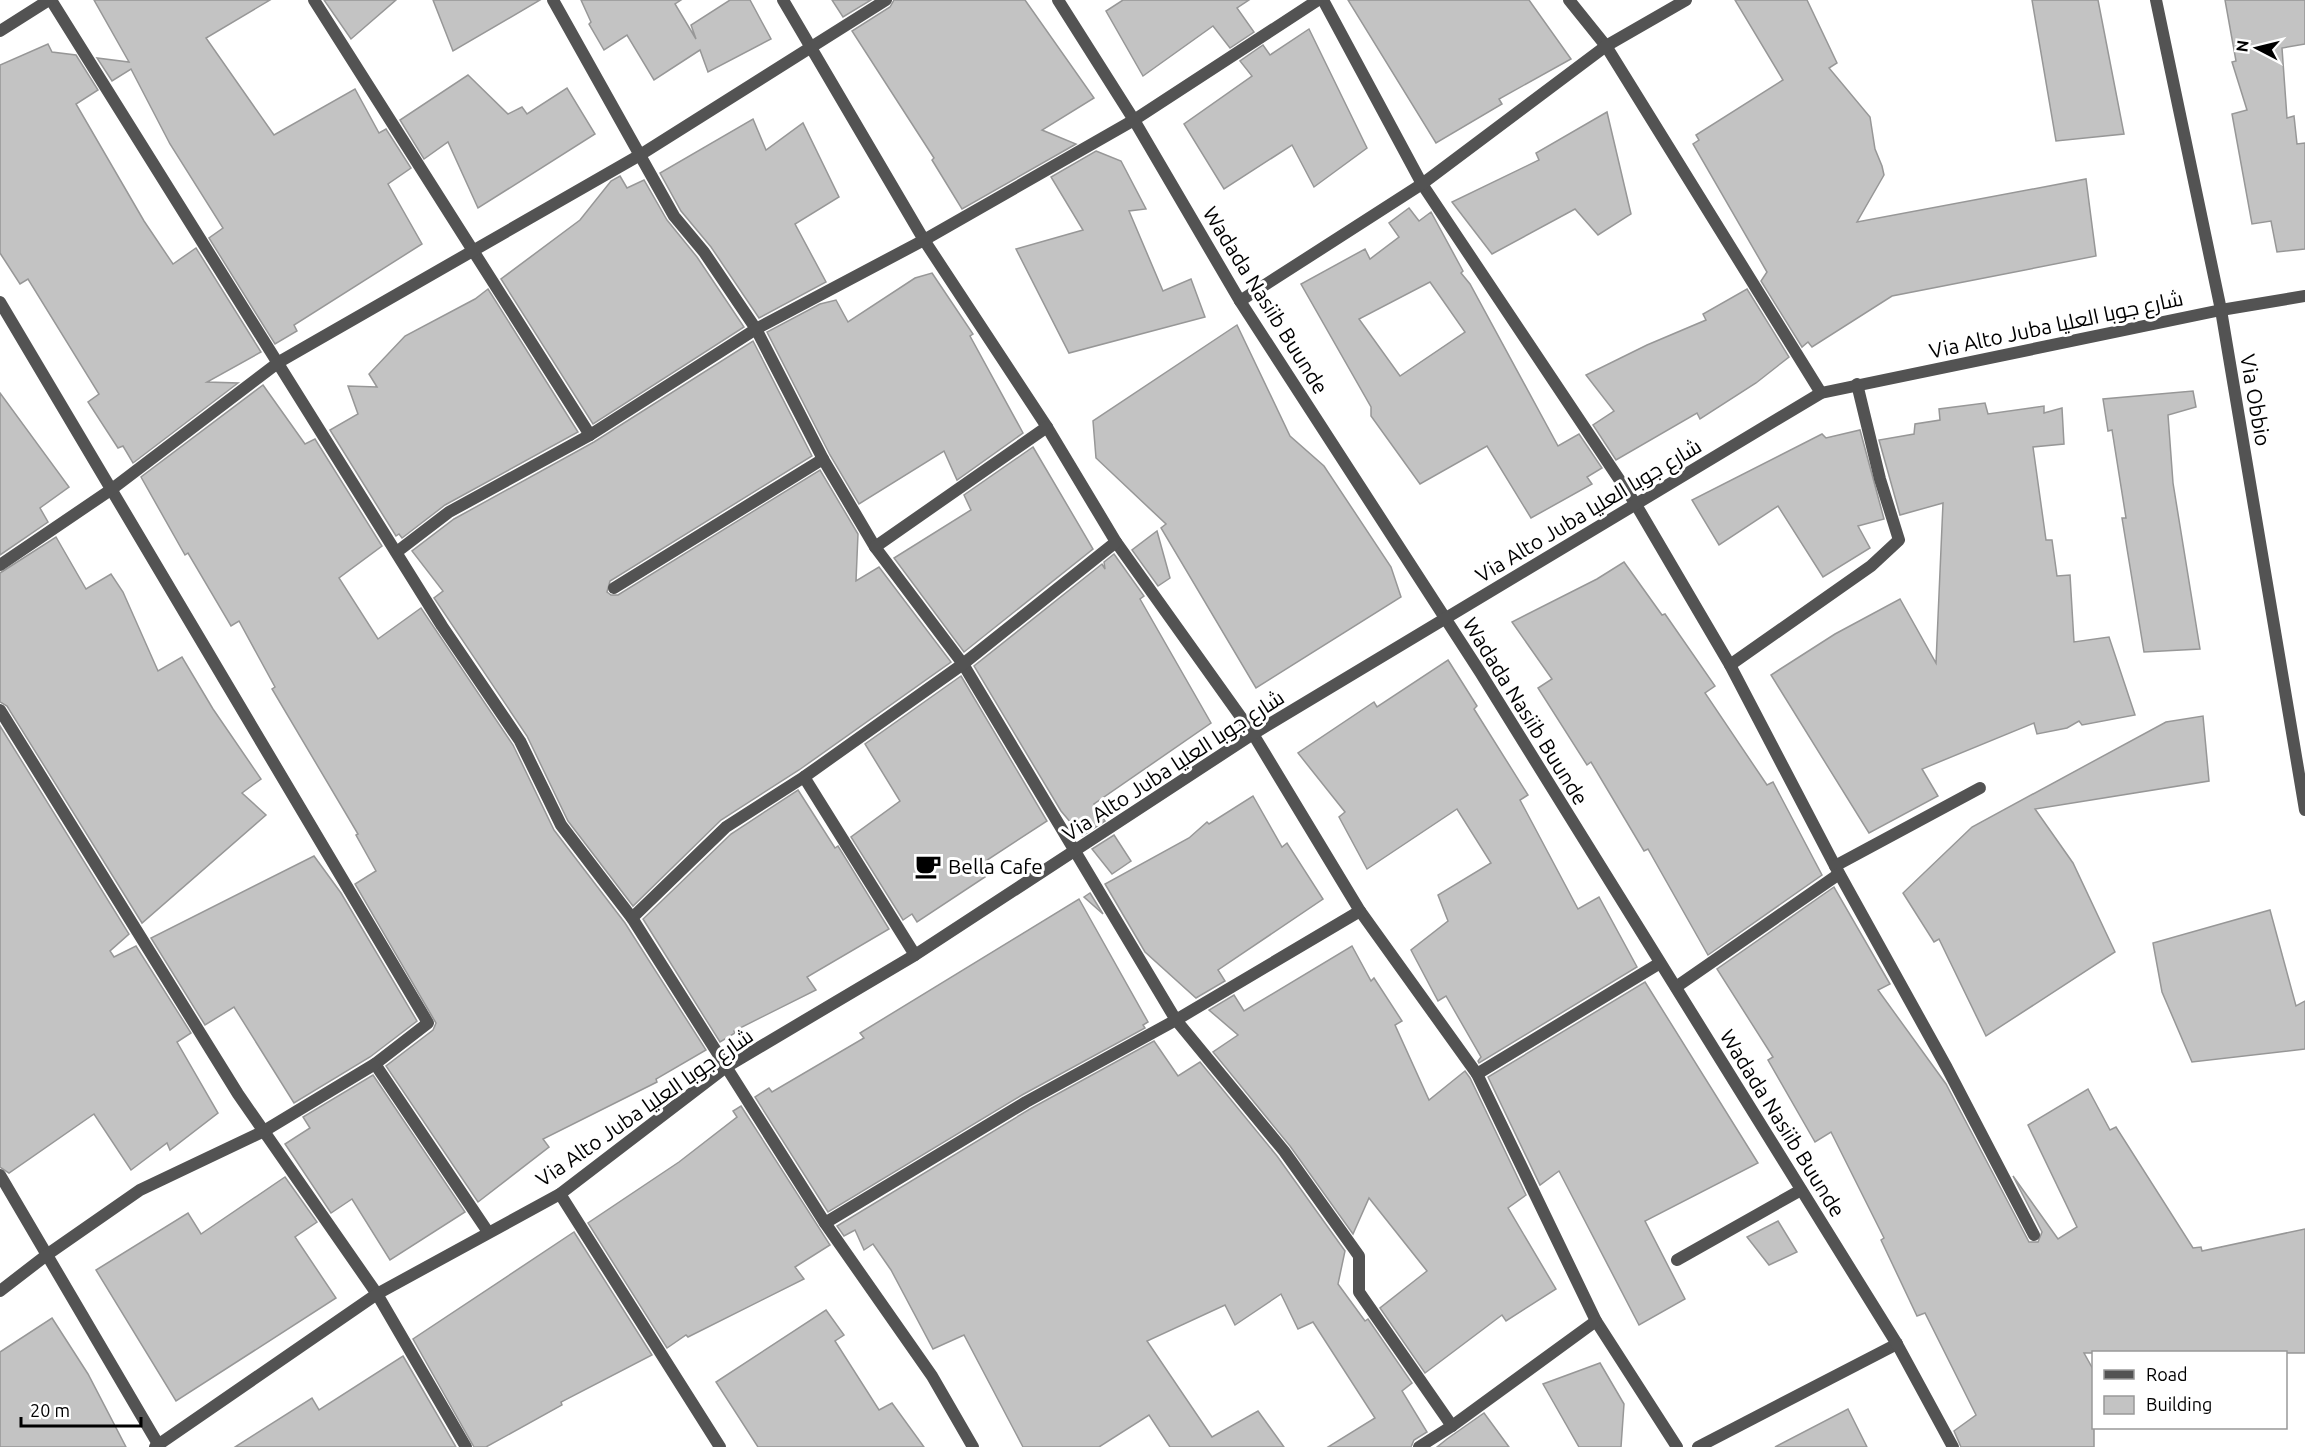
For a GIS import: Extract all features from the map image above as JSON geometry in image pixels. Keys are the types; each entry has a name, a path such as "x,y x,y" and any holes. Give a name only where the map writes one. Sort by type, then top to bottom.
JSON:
{"street":[{"path":"0,31 50,0 398,551 442,626 520,741 561,825 632,918 825,1223 932,1376 973,1447"},
{"path":"314,0 590,435"},
{"path":"553,0 674,216 704,252 756,329 824,459 875,547 963,664 1176,1020 1284,1151 1359,1256 1359,1292 1452,1426"},
{"path":"783,0 924,240 1047,427 1116,542 1253,734 1360,911 1477,1074 1596,1321 1677,1447"},
{"path":"0,565 112,489 279,362 640,155 886,0"},
{"name":"Wadada Nasiib Buunde","path":"1058,0 1134,120 1240,301 1447,620 1802,1190 1897,1344 1953,1447"},
{"path":"398,551 449,513 590,435 756,329 924,240 1134,120 1318,0"},
{"path":"1323,0 1422,184 1635,503 1730,665 1837,870 1947,1068 2034,1235"},
{"path":"1569,0 1606,46 1821,393"},
{"path":"1240,301 1422,184 1606,46 1686,0"},
{"name":"Via Obbio","path":"2156,0 2221,310 2305,810"},
{"name":"Via Alto Juba شارع جوبا العليا","path":"156,1446 376,1294 560,1194 726,1067 915,955 1253,734 1447,620 1635,503 1821,393 2221,310 2305,296"},
{"path":"0,302 428,1023 375,1064 264,1131 140,1190 48,1254 0,1291"},
{"path":"1730,665 1871,566 1899,540 1880,479 1857,384"},
{"path":"875,547 1047,427"},
{"path":"614,588 824,459"},
{"path":"632,918 726,827 804,777 963,664 1116,542"},
{"path":"0,710 264,1131 376,1294 466,1447"},
{"path":"804,777 915,955"},
{"path":"1676,987 1837,870 1980,788"},
{"path":"825,1223 1026,1102 1176,1020 1360,911"},
{"path":"1477,1074 1660,963"},
{"path":"375,1064 488,1232"},
{"path":"0,1175 48,1254 156,1446"},
{"path":"1677,1260 1802,1190"},
{"path":"560,1194 720,1447"},
{"path":"1419,1447 1452,1426 1596,1321"},
{"path":"1698,1447 1897,1344"}],"building":[{"path":"94,0 270,0 206,38 274,135 355,89 379,133 386,129 411,168 388,184 422,244 294,325 297,331 275,344 209,238 223,228 170,144 131,69 112,81 97,58 129,62"},
{"path":"324,0 396,0 351,39"},
{"path":"433,0 540,0 453,51"},
{"path":"581,0 681,0 675,4 696,39 691,25 730,0 750,0 771,39 708,72 700,50 654,80 627,35 604,50 589,24 591,22"},
{"path":"832,0 871,0 843,17"},
{"path":"894,0 1025,0 1094,98 1042,130 1076,144 962,209 932,160 934,158 852,31 890,7"},
{"path":"1123,0 1249,0 1237,8 1254,32 1230,48 1213,26 1143,76 1106,11"},
{"path":"1348,0 1529,0 1571,59 1499,99 1502,104 1436,143"},
{"path":"1735,0 1807,0 1837,63 1829,68 1870,117 1875,149 1882,166 1884,175 1857,222 2086,179 2096,256 1892,296 1812,347 1808,342 1802,347 1761,281 1767,272 1693,144 1699,140 1696,135 1783,80"},
{"path":"2032,0 2098,0 2124,134 2056,141"},
{"path":"2225,0 2305,0 2305,44 2282,48 2287,118 2294,116 2297,144 2305,143 2305,249 2277,252 2271,221 2252,224 2232,114 2247,110 2232,62 2236,61"},
{"path":"1309,29 1367,148 1314,187 1292,145 1224,189 1184,124 1252,76 1240,61 1263,45 1270,55"},
{"path":"48,44 52,52 76,55 98,90 76,104 144,221 173,264 196,248 261,352 207,382 238,383 133,463 123,446 118,448 88,402 99,394 28,279 20,284 0,253 0,65"},
{"path":"468,75 508,114 522,107 527,114 567,88 595,134 478,208 448,142 424,159 400,120"},
{"path":"1607,112 1631,214 1598,235 1575,209 1492,254 1452,202 1539,160 1536,153"},
{"path":"753,119 766,150 803,123 839,197 795,224 826,282 759,318 711,247 681,211 660,173"},
{"path":"1096,151 1121,161 1146,209 1129,211 1163,291 1191,279 1205,317 1069,353 1016,249 1083,230 1051,177"},
{"path":"620,176 627,188 644,180 667,220 697,257 744,327 593,424 501,279 580,220 611,181"},
{"path":"1409,208 1419,221 1431,212 1463,271 1461,273 1470,284 1558,446 1579,434 1602,468 1587,477 1592,484 1531,518 1487,446 1420,484 1371,416 1371,407 1301,284 1365,249 1370,259 1399,237 1389,223","holes":["1430,282 1465,332 1400,376 1359,319"]},
{"path":"932,273 973,334 970,336 1023,433 957,480 944,451 859,504 830,455 767,332 820,304 836,300 848,322 915,278"},
{"path":"488,289 578,432 445,505 402,538 399,534 396,536 330,430 358,414 348,386 377,387 369,374 405,336 475,299"},
{"path":"1747,289 1789,357 1756,383 1700,419 1697,413 1616,460 1593,425 1614,411 1586,375 1647,345 1706,320 1703,314"},
{"path":"1237,325 1290,436 1324,466 1391,567 1401,597 1256,688 1161,528 1166,524 1096,458 1093,421"},
{"path":"753,341 812,456 610,581 607,592 611,595 618,595 820,470 858,534 856,581 879,567 951,662 799,770 721,820 633,906 568,821 527,736 434,598 443,591 412,551 454,519 594,442"},
{"path":"263,385 305,444 315,439 382,546 339,578 378,639 421,608 513,745 554,830 625,923 706,1050 656,1079 657,1082 543,1139 549,1147 478,1202 386,1066 433,1030 436,1023 355,884 376,871 356,835 358,834 272,689 275,687 239,621 231,626 188,553 185,555 141,477"},
{"path":"2193,391 2196,407 2168,415 2173,483 2200,649 2144,652 2122,518 2126,518 2112,430 2108,431 2103,399"},
{"path":"0,393 69,487 40,508 48,522 0,555"},
{"path":"1985,403 1988,414 2044,406 2044,413 2062,408 2064,444 2033,447 2046,540 2052,540 2057,576 2070,575 2074,642 2109,637 2135,715 2082,725 2079,721 2067,728 2037,734 2034,723 1922,769 1938,796 1869,833 1771,675 1835,634 1900,599 1936,663 1943,503 1900,515 1879,440 1914,434 1915,424 1940,420 1939,409"},
{"path":"1860,430 1884,519 1858,526 1870,548 1823,577 1778,506 1719,545 1692,500 1822,434 1826,438"},
{"path":"1033,447 1093,549 964,652 894,558 971,510 964,495"},
{"path":"1157,531 1170,578 1158,586 1132,550"},
{"path":"56,537 86,589 111,574 123,592 158,671 182,657 213,709 261,779 242,793 266,815 142,923 7,706 0,702 0,573"},
{"path":"1114,554 1144,596 1140,599 1211,723 1094,804 1105,821 1082,836 1061,811 974,666 1102,564 1105,569 1104,562"},
{"path":"1624,562 1662,615 1665,614 1715,686 1705,693 1767,785 1773,782 1822,875 1708,955 1648,849 1644,851 1591,762 1587,765 1538,688 1552,679 1512,622 1597,579"},
{"path":"1448,660 1477,706 1474,709 1528,795 1520,800 1578,909 1599,897 1637,967 1479,1063 1481,1057 1446,996 1438,1001 1411,950 1448,921 1438,895 1491,863 1457,809 1367,869 1339,817 1345,812 1298,753 1374,702 1377,707"},
{"path":"961,676 1047,821 978,866 985,877 917,922 912,914 903,920 851,837 900,801 865,744"},
{"path":"2203,716 2209,781 2035,809 2073,863 2115,952 1986,1036 1939,939 1934,942 1903,893 1972,827 2166,722"},
{"path":"0,726 129,934 110,951 114,957 136,946 191,1033 177,1042 218,1113 170,1150 167,1143 131,1170 94,1114 9,1173 0,1167"},
{"path":"798,790 835,848 838,846 889,929 807,977 816,990 734,1031 735,1033 720,1042 643,919 731,834"},
{"path":"1253,796 1282,847 1287,843 1323,899 1218,970 1225,981 1196,998 1145,952 1105,884 1189,838 1207,822 1209,824"},
{"path":"1114,835 1131,861 1112,874 1092,849"},
{"path":"314,856 341,893 417,1021 370,1057 294,1103 234,1007 205,1025 151,938"},
{"path":"1834,887 1890,984 1878,990 1946,1084 2029,1242 2038,1242 2042,1232 2013,1176 2058,1239 2077,1227 2028,1125 2088,1089 2110,1130 2116,1127 2193,1248 2201,1247 2202,1251 2305,1229 2305,1353 2287,1353 2287,1351 2092,1351 2092,1353 2084,1353 2092,1367 2094,1447 1961,1447 1954,1431 1976,1415 1925,1313 1917,1316 1881,1240 1884,1238 1831,1132 1815,1142 1768,1060 1773,1057 1717,969"},
{"path":"1090,893 1103,914 1084,897"},
{"path":"1079,899 1148,1022 1143,1025 1145,1028 1022,1095 828,1212 755,1097 769,1088 772,1092 864,1038 860,1033"},
{"path":"2270,910 2296,1006 2305,1001 2305,1049 2192,1062 2162,992 2153,943"},
{"path":"1352,946 1371,981 1374,978 1402,1021 1395,1025 1429,1100 1465,1071 1470,1078 1526,1195 1508,1208 1556,1289 1506,1321 1502,1315 1425,1373 1380,1308 1427,1271 1369,1198 1353,1234 1290,1146 1213,1052 1238,1035 1209,1010 1234,995 1244,1011"},
{"path":"1645,982 1758,1163 1645,1221 1685,1299 1639,1325 1559,1171 1540,1185 1488,1077"},
{"path":"1154,1041 1178,1076 1200,1062 1277,1156 1345,1251 1338,1284 1365,1321 1368,1319 1412,1383 1402,1391 1427,1432 1414,1440 1411,1447 1328,1447 1375,1418 1313,1322 1298,1329 1281,1294 1235,1325 1225,1305 1147,1341 1212,1437 1258,1411 1284,1447 1170,1447 1149,1415 1099,1447 1023,1447 964,1335 933,1349 891,1270 873,1244 864,1250 855,1230 844,1236 837,1226 1030,1109"},
{"path":"373,1075 465,1212 390,1260 352,1199 331,1213 285,1144 310,1128 303,1117"},
{"path":"741,1106 830,1245 795,1267 804,1279 688,1337 686,1335 667,1348 588,1223 679,1162 737,1117 733,1111"},
{"path":"285,1177 317,1222 295,1237 336,1298 176,1401 96,1270 188,1213 201,1234"},
{"path":"1778,1221 1797,1252 1769,1265 1747,1237"},
{"path":"574,1232 652,1355 561,1402 562,1405 486,1447 474,1447 413,1339"},
{"path":"826,1310 844,1335 835,1341 879,1410 892,1403 924,1447 758,1447 716,1382"},
{"path":"52,1318 88,1374 126,1447 0,1447 0,1352"},
{"path":"403,1356 456,1447 235,1447 312,1398 319,1410"},
{"path":"1600,1363 1624,1404 1621,1447 1579,1447 1543,1384"},
{"path":"1848,1409 1867,1447 1775,1447"},
{"path":"1484,1413 1509,1447 1437,1447 1447,1439"}],"place":[{"name":"Bella Cafe","path":"928,866"}]}
